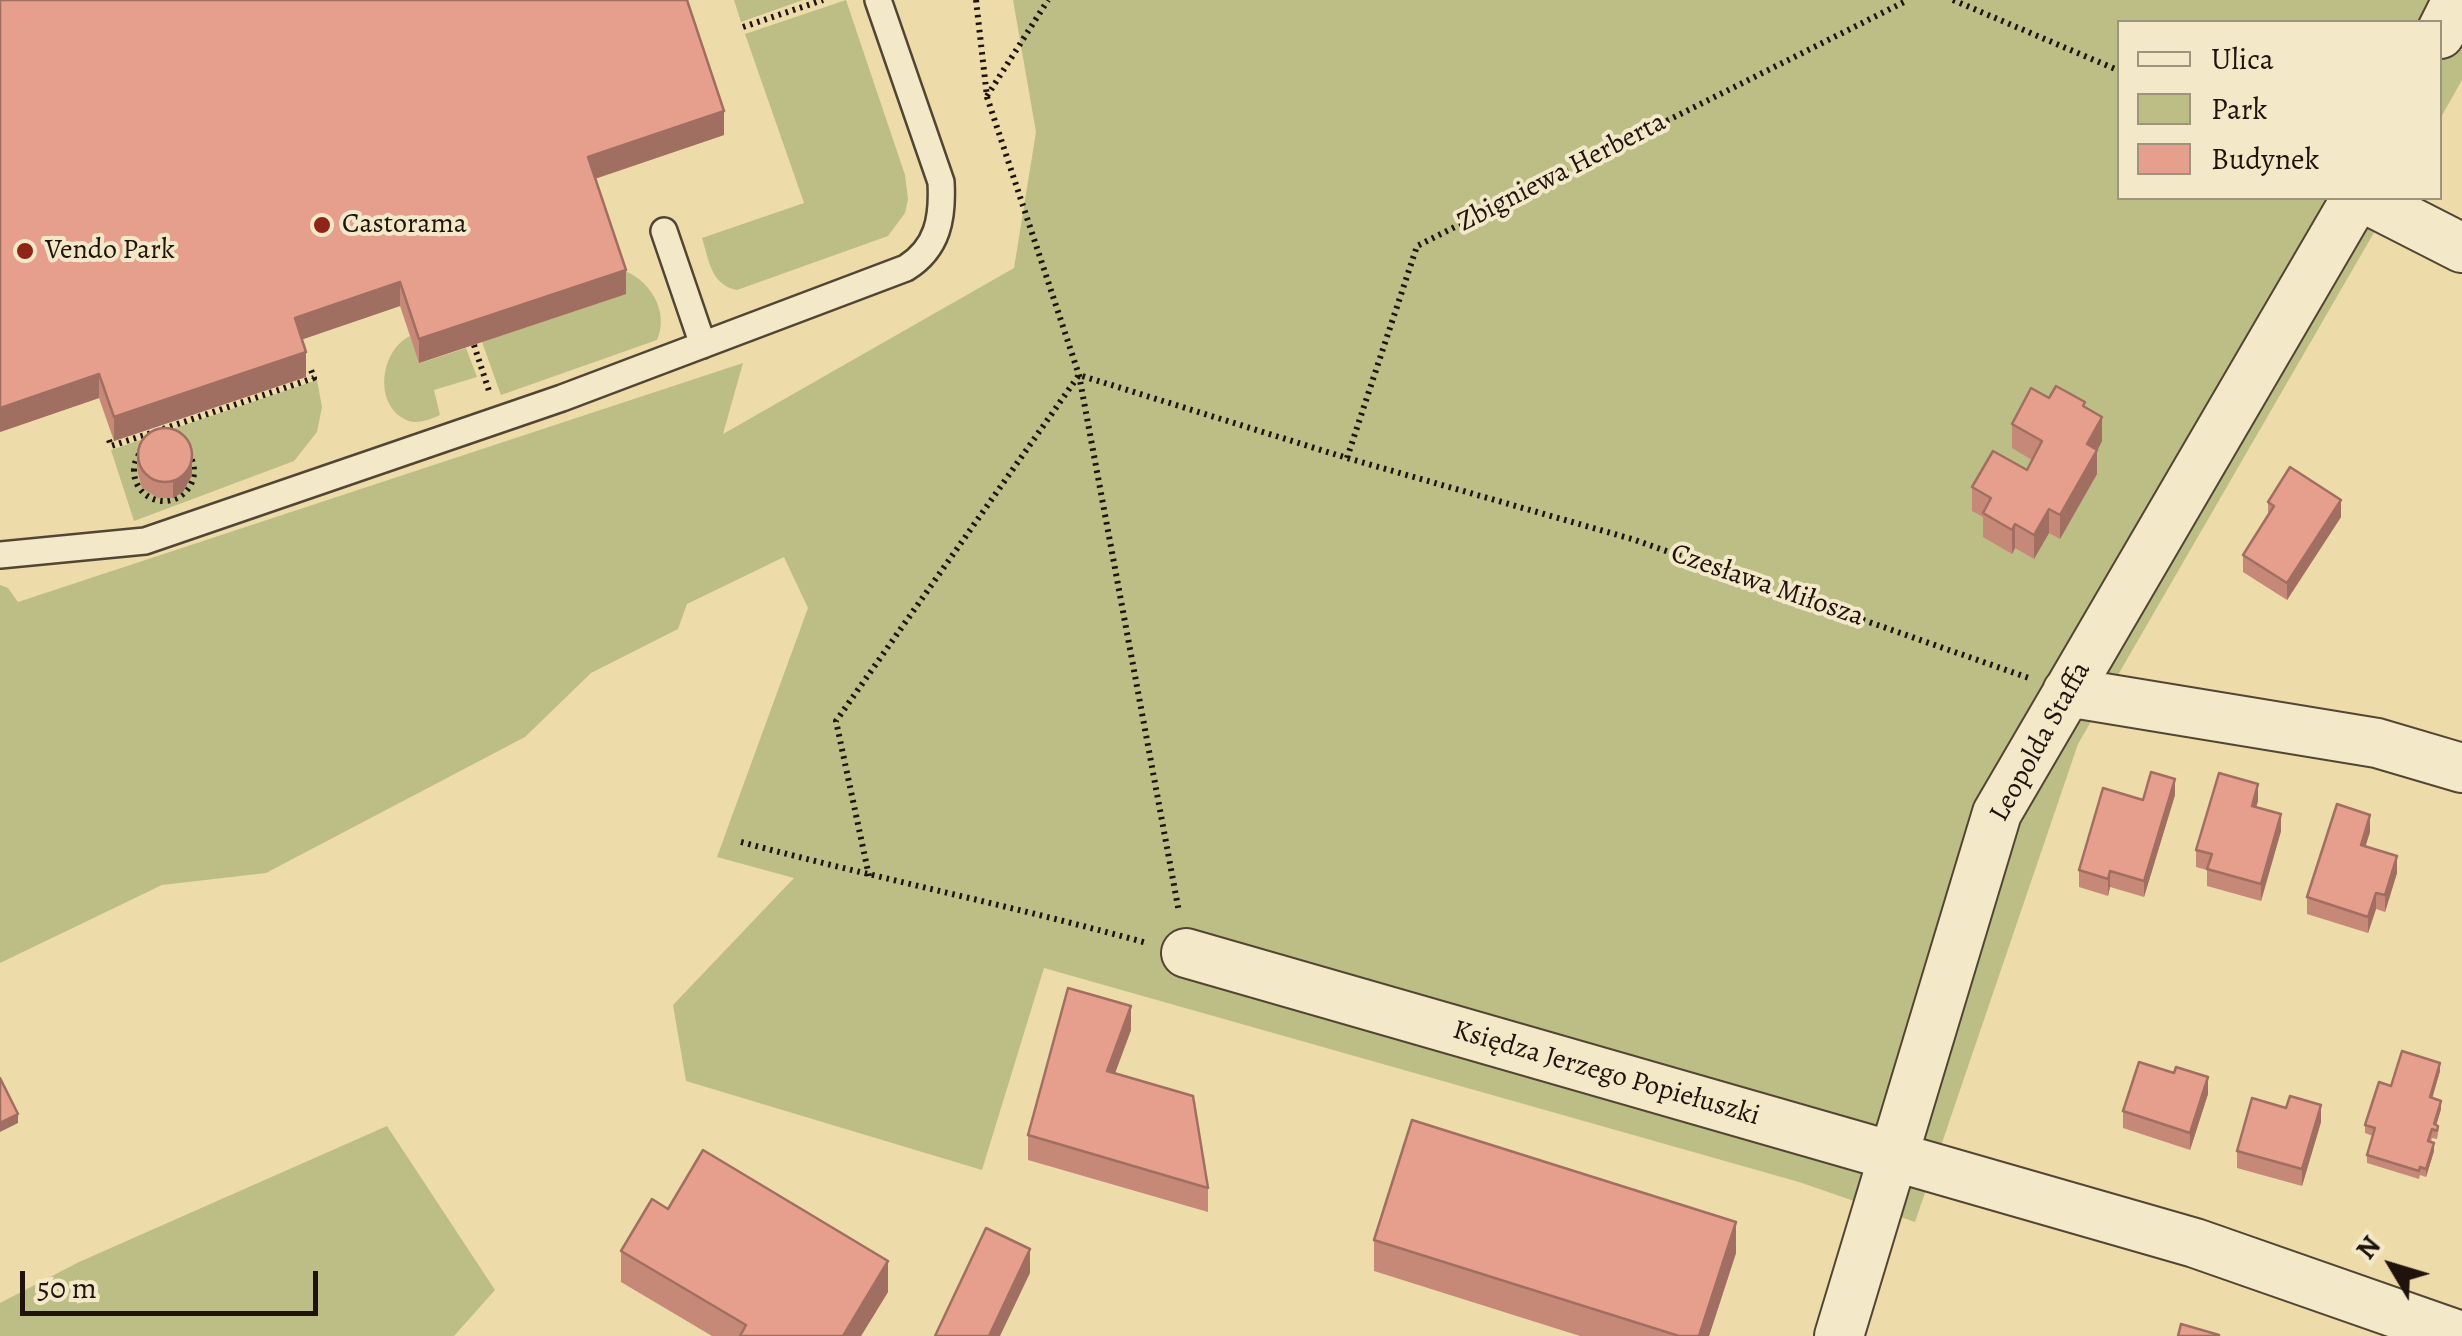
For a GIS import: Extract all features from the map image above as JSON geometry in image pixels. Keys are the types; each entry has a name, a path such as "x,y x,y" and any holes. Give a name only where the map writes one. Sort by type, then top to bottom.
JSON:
{"street":[{"path":"2442,30 2457,0"},
{"name":"Leopolda Staffa","path":"1839,1336 1997,812 2355,200"},
{"path":"2368,200 2462,248"},
{"path":"2068,692 2377,744 2462,768"},
{"name":"Księdza Jerzego Popiełuszki","path":"1186,953 2195,1244 2461,1336"}],"lane":[{"path":"0,555 144,541 562,398 906,268 918,260 935,238 941,213 941,182 878,0"},
{"path":"664,231 703,345"}],"path":[{"path":"743,28 823,0"},
{"path":"741,842 1186,953 1079,375 987,97 976,0"},
{"path":"987,97 1048,0"},
{"name":"Zbigniewa Herberta","path":"1347,458 1416,246 1908,0"},
{"path":"1953,0 2117,71"},
{"path":"474,345 492,397"},
{"path":"109,440 112,446 314,378 311,370"},
{"path":"869,876 836,721 1079,375"},
{"name":"Czesława Miłosza","path":"1079,375 1347,458 1632,538 2068,692"},
{"path":"165,439 188,450 196,472 188,494 165,503 140,492 132,470 144,447 165,439"}],"green space":[{"path":"734,0 803,0 741,22"},
{"path":"846,0 905,175 905,213 888,236 737,290 728,287 712,270 702,238 804,203 745,34"},
{"path":"1013,0 2462,0 2462,80 2442,115 2442,20 2117,20 2117,200 2393,200 2078,744 1915,1222 1799,1182 1044,968 982,1170 686,1081 673,1005 794,878 717,857 808,608 784,557 687,604 678,629 591,673 525,737 266,873 162,885 0,963 0,585 8,588 18,602 743,363 723,434 1014,268 1036,132"},
{"path":"620,269 640,280 654,297 661,318 657,340 501,395 482,342"},
{"path":"410,336 420,363 466,348 477,377 434,390 440,415 417,422 397,414 385,392 384,379 392,354"},
{"path":"317,380 322,407 317,432 294,461 134,521 111,450"},
{"path":"387,1126 495,1290 454,1336 0,1336 0,1303 79,1262"}],"building":[{"name":"Castorama","path":"0,0 687,0 724,111 588,157 626,270 419,339 400,282 295,318 306,352 114,417 99,374 0,408"},
{"path":"2056,386 2102,417 2087,444 2097,450 2060,515 2049,509 2034,535 2015,524 2012,530 1983,513 1991,498 1972,487 1993,451 2027,470 2042,441 2012,424 2031,388 2049,398"},
{"path":"165,428 184,436 192,455 184,474 165,482 146,474 138,455 146,436"},
{"path":"2290,467 2341,500 2287,583 2243,555 2274,506 2268,502"},
{"path":"2151,772 2175,779 2144,881 2110,871 2108,879 2079,870 2103,788 2143,800"},
{"path":"2219,773 2258,784 2252,806 2281,814 2261,884 2207,869 2212,854 2196,850"},
{"path":"2337,804 2370,815 2361,845 2397,856 2385,895 2376,893 2368,917 2307,897"},
{"path":"1068,988 1131,1006 1107,1071 1193,1096 1208,1188 1028,1135"},
{"path":"2402,1051 2440,1063 2430,1097 2441,1101 2434,1124 2438,1126 2437,1131 2432,1129 2428,1141 2434,1143 2426,1169 2420,1167 2419,1171 2367,1155 2375,1128 2365,1125 2379,1082 2391,1086"},
{"path":"2139,1062 2174,1073 2176,1067 2208,1077 2190,1133 2123,1111"},
{"path":"0,1078 18,1114 0,1123"},
{"path":"2290,1096 2321,1105 2302,1169 2237,1151 2252,1098 2286,1108"},
{"path":"1412,1120 1736,1222 1699,1336 1679,1336 1374,1240"},
{"path":"703,1150 888,1261 843,1336 740,1336 746,1325 621,1251 652,1199 668,1209"},
{"path":"986,1228 1030,1249 989,1336 935,1336"},
{"path":"2181,1324 2219,1335 2219,1336 2178,1336"}],"place":[{"name":"Castorama","path":"322,225"},
{"name":"Vendo Park","path":"25,251"}]}
